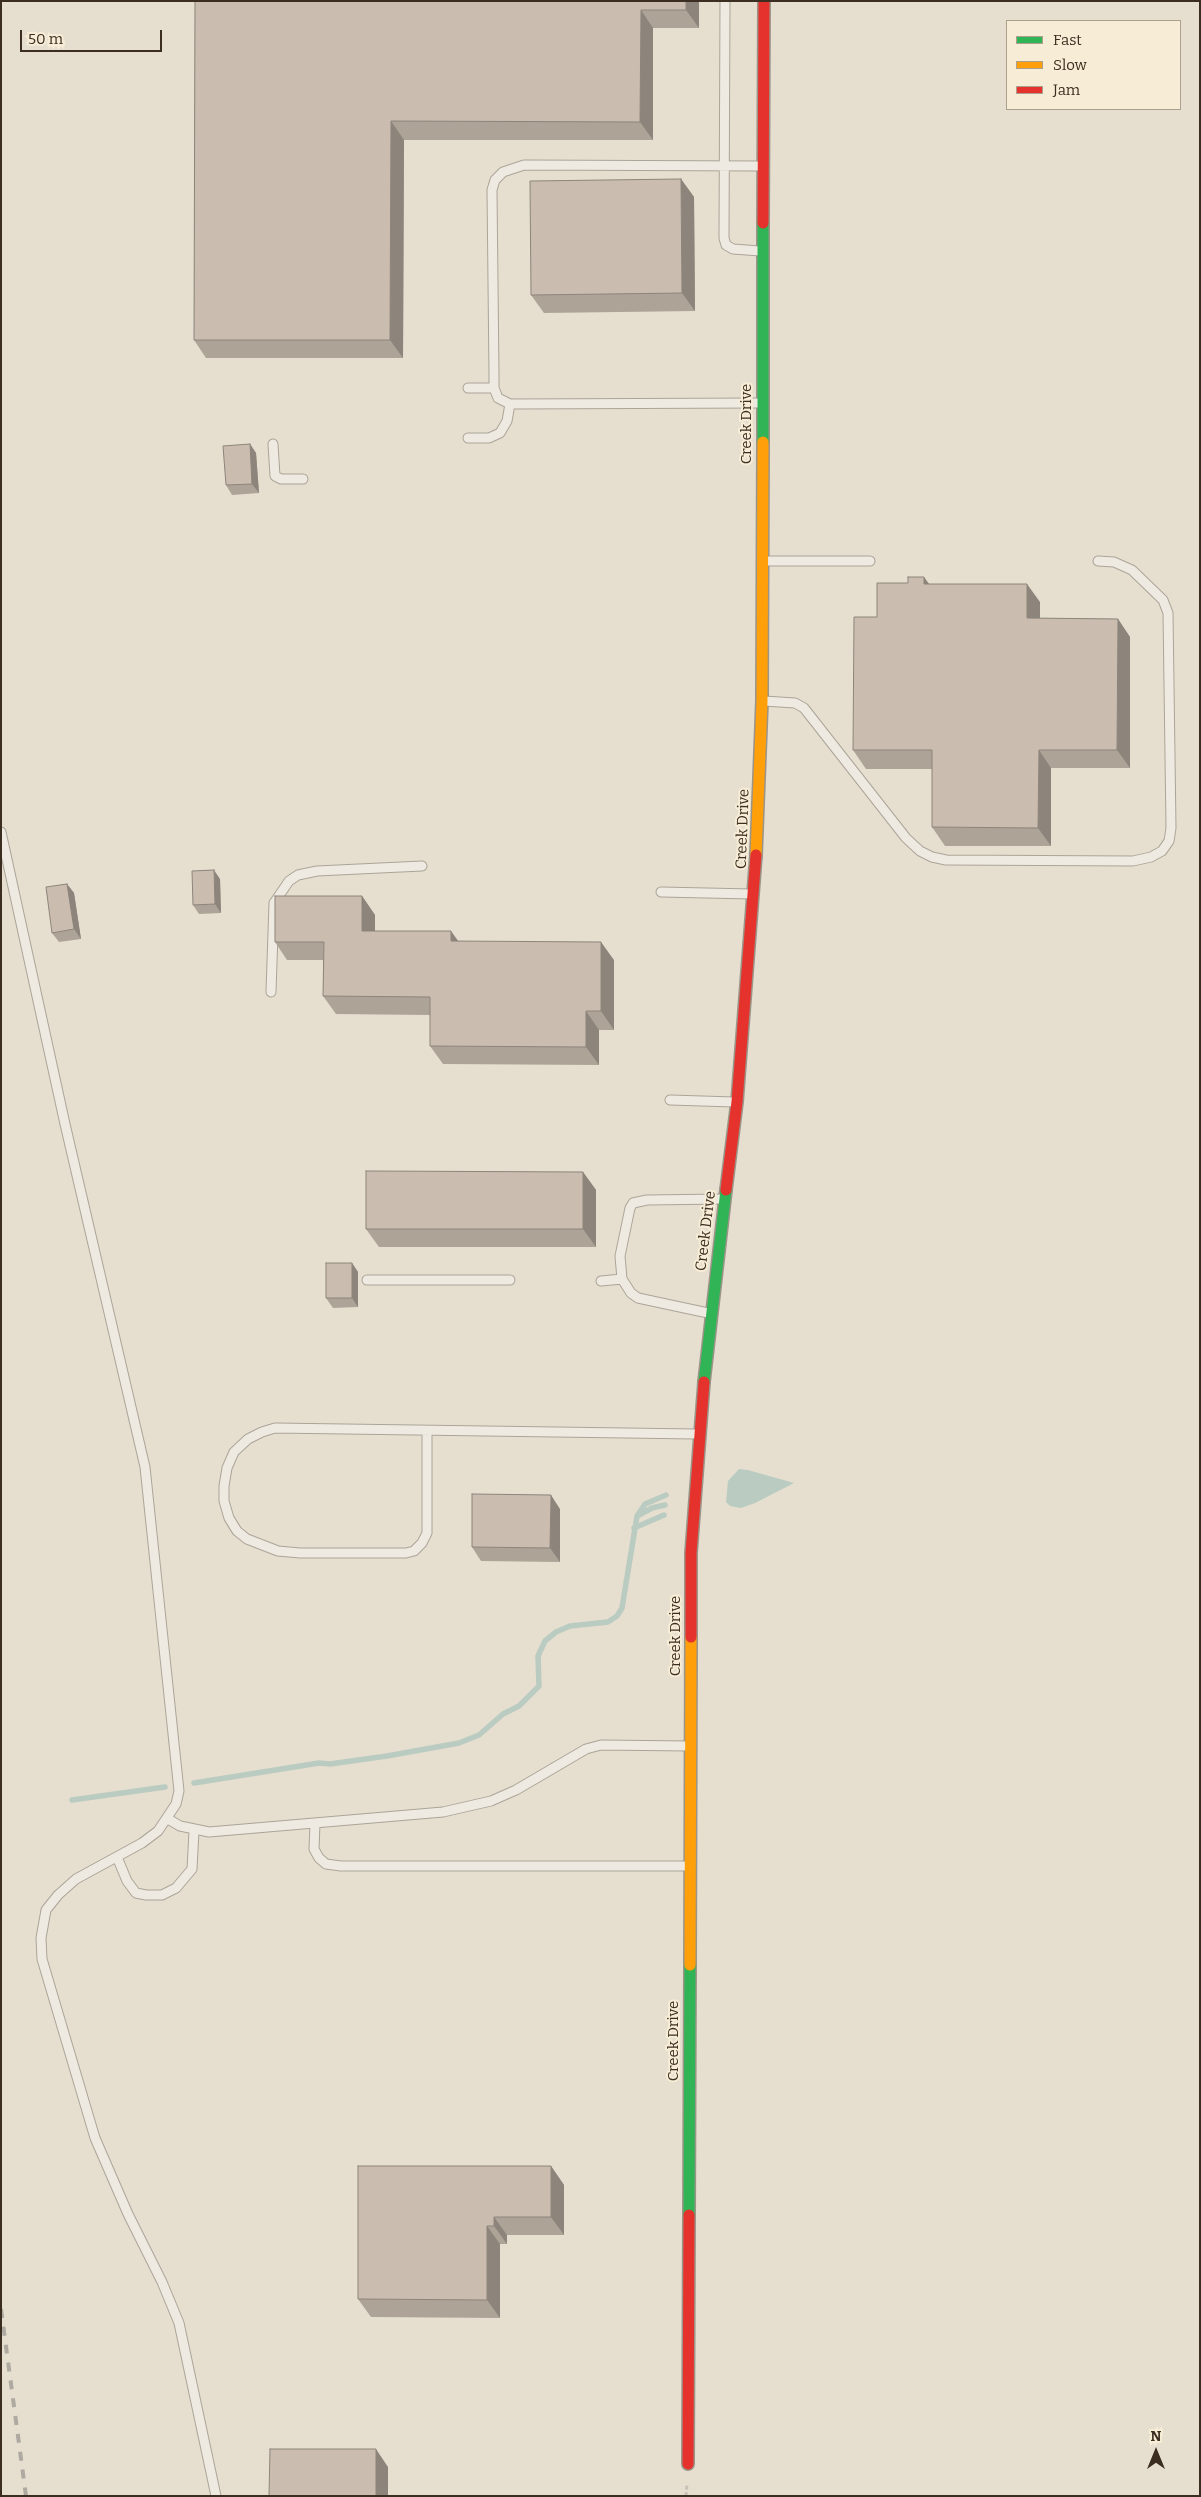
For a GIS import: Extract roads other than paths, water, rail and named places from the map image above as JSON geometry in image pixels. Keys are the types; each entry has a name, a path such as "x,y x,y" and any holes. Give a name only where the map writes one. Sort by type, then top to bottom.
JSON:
{"street":[{"name":"Creek Drive","path":"688,2464 691,1553 710,1314 737,1102 755,894 762,701 764,1"}],"lane":[{"path":"724,1 724,238 726,246 741,250 763,250"},
{"path":"762,403 510,404 498,398 494,388 492,190 495,180 503,172 524,165 763,166"},
{"path":"468,388 494,388"},
{"path":"468,438 489,438 500,433 507,421 510,404"},
{"path":"273,444 276,476 282,479 303,479"},
{"path":"762,561 870,561"},
{"path":"762,701 795,703 804,708 906,838 920,851 932,857 946,860 1133,861 1151,857 1162,851 1169,841 1170,828 1168,613 1163,600 1132,570 1114,562 1098,561"},
{"path":"1,832 67,1134 145,1467 179,1791 176,1804 168,1819 158,1830 117,1857 76,1880 58,1895 46,1910 40,1938 42,1959 95,2138 179,2323 216,2496"},
{"path":"271,992 274,903 289,882 298,875 317,871 422,866"},
{"path":"660,892 755,894"},
{"path":"670,1100 737,1102"},
{"path":"710,1314 638,1298 630,1293 622,1279 620,1256 630,1208 633,1203 647,1200 725,1199"},
{"path":"601,1281 622,1279"},
{"path":"367,1280 510,1280"},
{"path":"427,1431 426,1533 422,1543 414,1550 406,1553 300,1553 278,1551 247,1539 237,1532 229,1518 224,1501 227,1468 234,1452 248,1439 275,1428 699,1434"},
{"path":"168,1819 180,1826 209,1832 443,1812 491,1801 516,1790 586,1749 601,1745 691,1746"},
{"path":"315,1824 314,1849 319,1858 326,1864 341,1866 690,1866"},
{"path":"117,1857 126,1881 136,1892 146,1895 162,1895 176,1888 192,1869 194,1830"}],"waterway":[{"path":"194,1783 319,1763 330,1764 387,1756 459,1743 479,1735 503,1714 519,1706 539,1686 538,1656 545,1641 556,1632 570,1626 608,1622 617,1616 622,1608 637,1516 645,1504 666,1495"},
{"path":"639,1515 652,1508 665,1505"},
{"path":"634,1528 664,1515"},
{"path":"72,1800 165,1787"}],"railway":[{"path":"1,2309 26,2496"}]}
